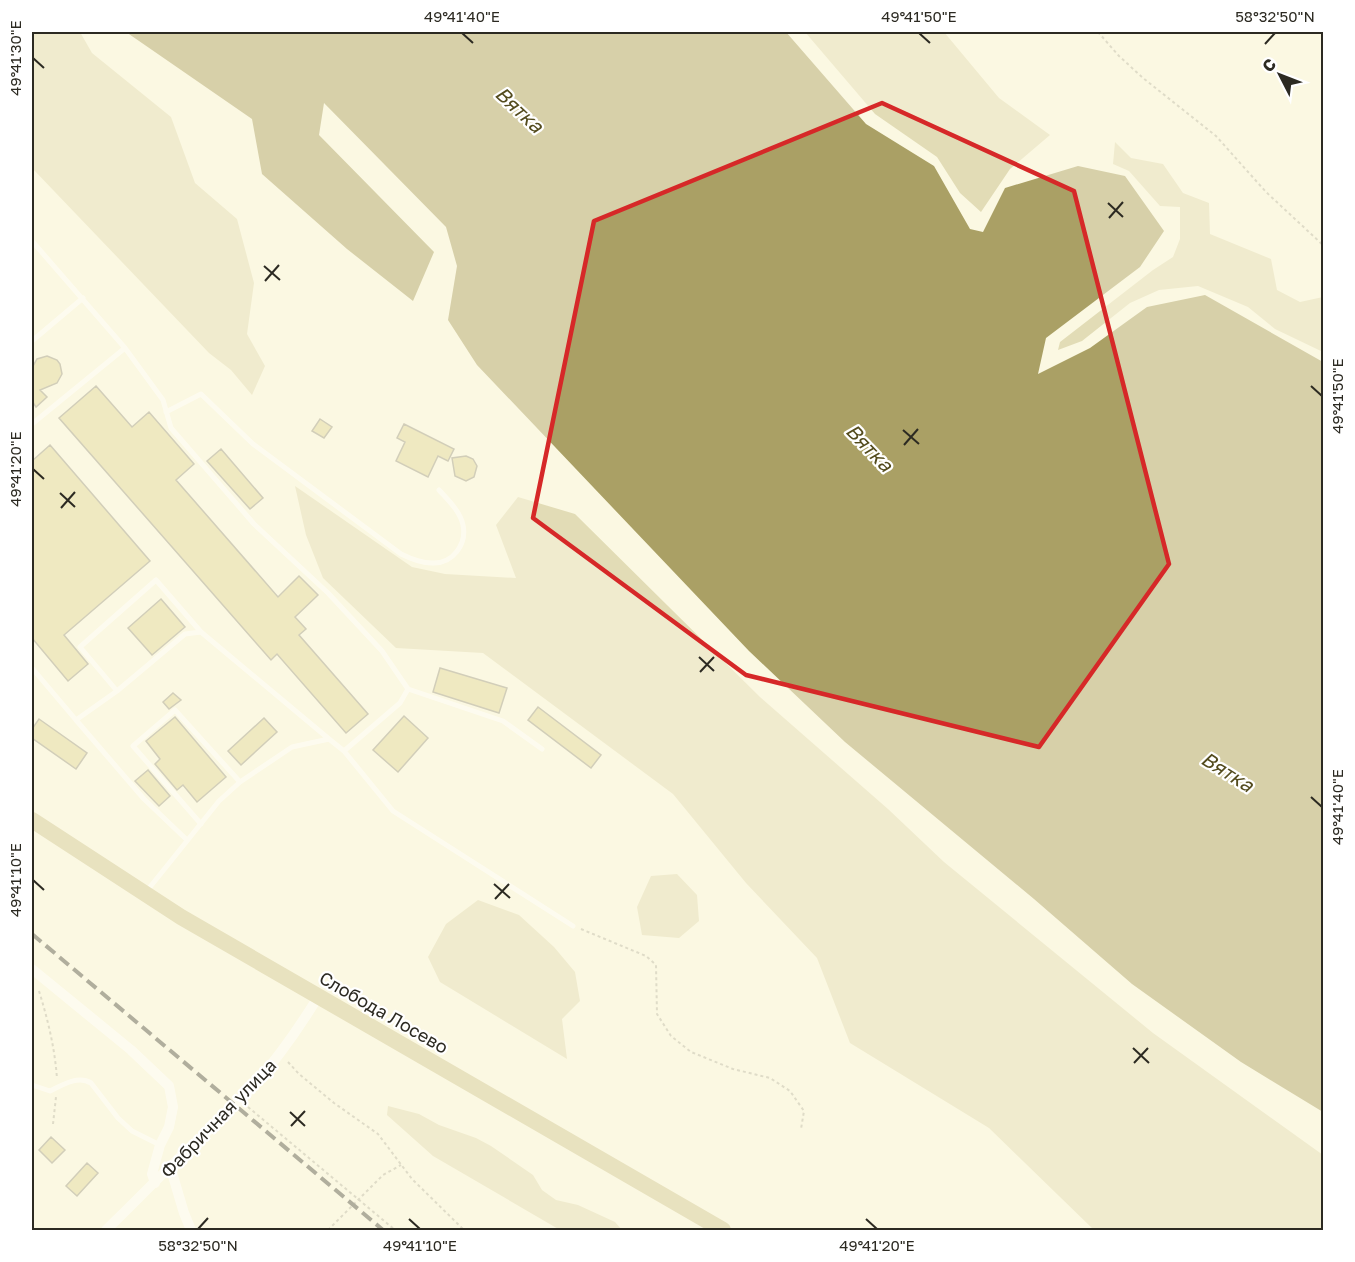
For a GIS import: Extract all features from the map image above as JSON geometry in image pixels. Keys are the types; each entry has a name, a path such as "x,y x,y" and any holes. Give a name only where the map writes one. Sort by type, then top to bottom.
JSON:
{"main road":[{"name":"Слобода Лосево","path":"32,820 144,895 723,1230"}],"street":[{"path":"32,969 131,1050 169,1086 173,1107 170,1127 160,1145 152,1174 155,1183"},
{"name":"Фабричная улица","path":"106,1230 240,1100 281,1053 318,997"},
{"path":"170,1166 191,1230"}],"lane":[{"path":"32,241 125,348 163,400 171,428 254,524 327,593 382,651 408,689 503,721 542,749"},
{"path":"32,341 83,298"},
{"path":"32,424 125,348"},
{"path":"166,412 201,394 253,444 400,554 417,561 435,564 453,557 463,542 463,524 455,507 439,490"},
{"path":"117,691 80,647 156,580 201,632 344,751 393,811 573,926"},
{"path":"76,720 117,691 185,634 201,632"},
{"path":"32,668 144,799 187,840"},
{"path":"344,751 400,703 408,689"},
{"path":"201,824 133,746 175,710 240,782"},
{"path":"144,895 219,801 240,782 292,747 329,739"},
{"path":"32,1085 50,1091 73,1081 86,1080 132,1131 160,1145"}],"path":[{"path":"1098,32 1143,78 1216,136 1266,192 1323,246"},
{"path":"573,926 646,956 656,965 657,1014 671,1036 691,1052 733,1069 770,1078 790,1090 804,1110 801,1129"},
{"path":"37,984 48,1018 56,1059 57,1088 53,1124"},
{"path":"281,1053 308,1082 378,1134 419,1187 464,1230"},
{"path":"240,1100 395,1230"},
{"path":"328,1230 383,1174 401,1165"}],"highlighted area":[{"path":"882,103 1074,191 1169,564 1039,747 746,675 533,518 594,221"}],"shaded area":[{"path":"32,32 80,32 92,53 171,117 195,183 237,219 254,283 247,334 265,366 252,395 231,370 209,353 32,168"},
{"path":"805,32 944,32 999,98 1050,135 1010,169 981,212 960,193 937,157 875,114"},
{"path":"1115,142 1131,158 1163,164 1183,193 1209,203 1210,234 1271,259 1277,290 1300,302 1323,297 1323,352 1275,329 1248,307 1198,286 1159,290 1130,303 1082,341 1058,350 1060,342 1173,257 1180,239 1180,207 1160,206 1129,171 1113,164"},
{"path":"295,486 412,567 445,574 516,578 496,525 518,497 575,514 760,697 888,809 944,862 1153,1033 1323,1155 1323,1230 1094,1230 989,1128 850,1043 817,958 746,883 673,794 483,653 396,648 323,578 306,535"},
{"path":"677,874 697,895 699,921 679,938 642,935 637,907 651,876"},
{"path":"478,900 519,915 554,947 575,972 580,1001 562,1019 567,1059 440,982 428,957 446,924"},
{"path":"388,1106 419,1114 439,1125 476,1138 533,1175 542,1190 556,1200 578,1205 615,1222 622,1230 560,1230 433,1156 387,1115"}],"water":[{"name":"Вятка","path":"126,32 786,32 866,124 934,166 970,229 983,232 1005,188 1078,166 1125,176 1164,231 1140,267 1046,338 1038,374 1090,348 1147,307 1205,295 1323,362 1323,1112 1241,1062 1132,984 1034,899 845,742 749,651 477,365 448,320 457,266 446,227 324,103 319,135 434,252 413,301 347,249 262,174 252,119"}],"building":[{"path":"47,356 57,360 62,374 57,383 40,390 47,397 36,407 32,401 32,368 37,359"},
{"path":"96,386 132,427 149,412 194,464 176,480 278,597 299,576 318,595 295,617 306,629 299,635 368,714 346,733 277,654 271,660 59,418"},
{"path":"320,419 332,427 324,438 312,431"},
{"path":"404,424 454,449 448,461 438,456 428,477 396,461 405,442 397,438"},
{"path":"50,445 150,561 64,635 88,664 68,681 32,638 32,461"},
{"path":"221,449 263,498 250,509 207,461"},
{"path":"466,456 473,459 477,466 474,477 466,481 455,476 452,458"},
{"path":"161,599 185,627 152,655 128,628"},
{"path":"440,668 507,688 499,713 433,692"},
{"path":"173,693 181,700 169,709 163,702"},
{"path":"538,707 601,755 591,768 528,720"},
{"path":"404,716 428,738 398,772 373,750"},
{"path":"175,717 226,777 197,802 183,785 177,790 155,764 160,759 146,741"},
{"path":"264,718 277,732 241,765 228,751"},
{"path":"39,719 87,753 76,769 32,738 32,729"},
{"path":"148,770 170,796 159,806 135,781"},
{"path":"51,1137 65,1150 52,1163 39,1150"},
{"path":"87,1163 98,1173 77,1196 66,1186"}],"railway":[{"path":"32,934 383,1230"}]}
